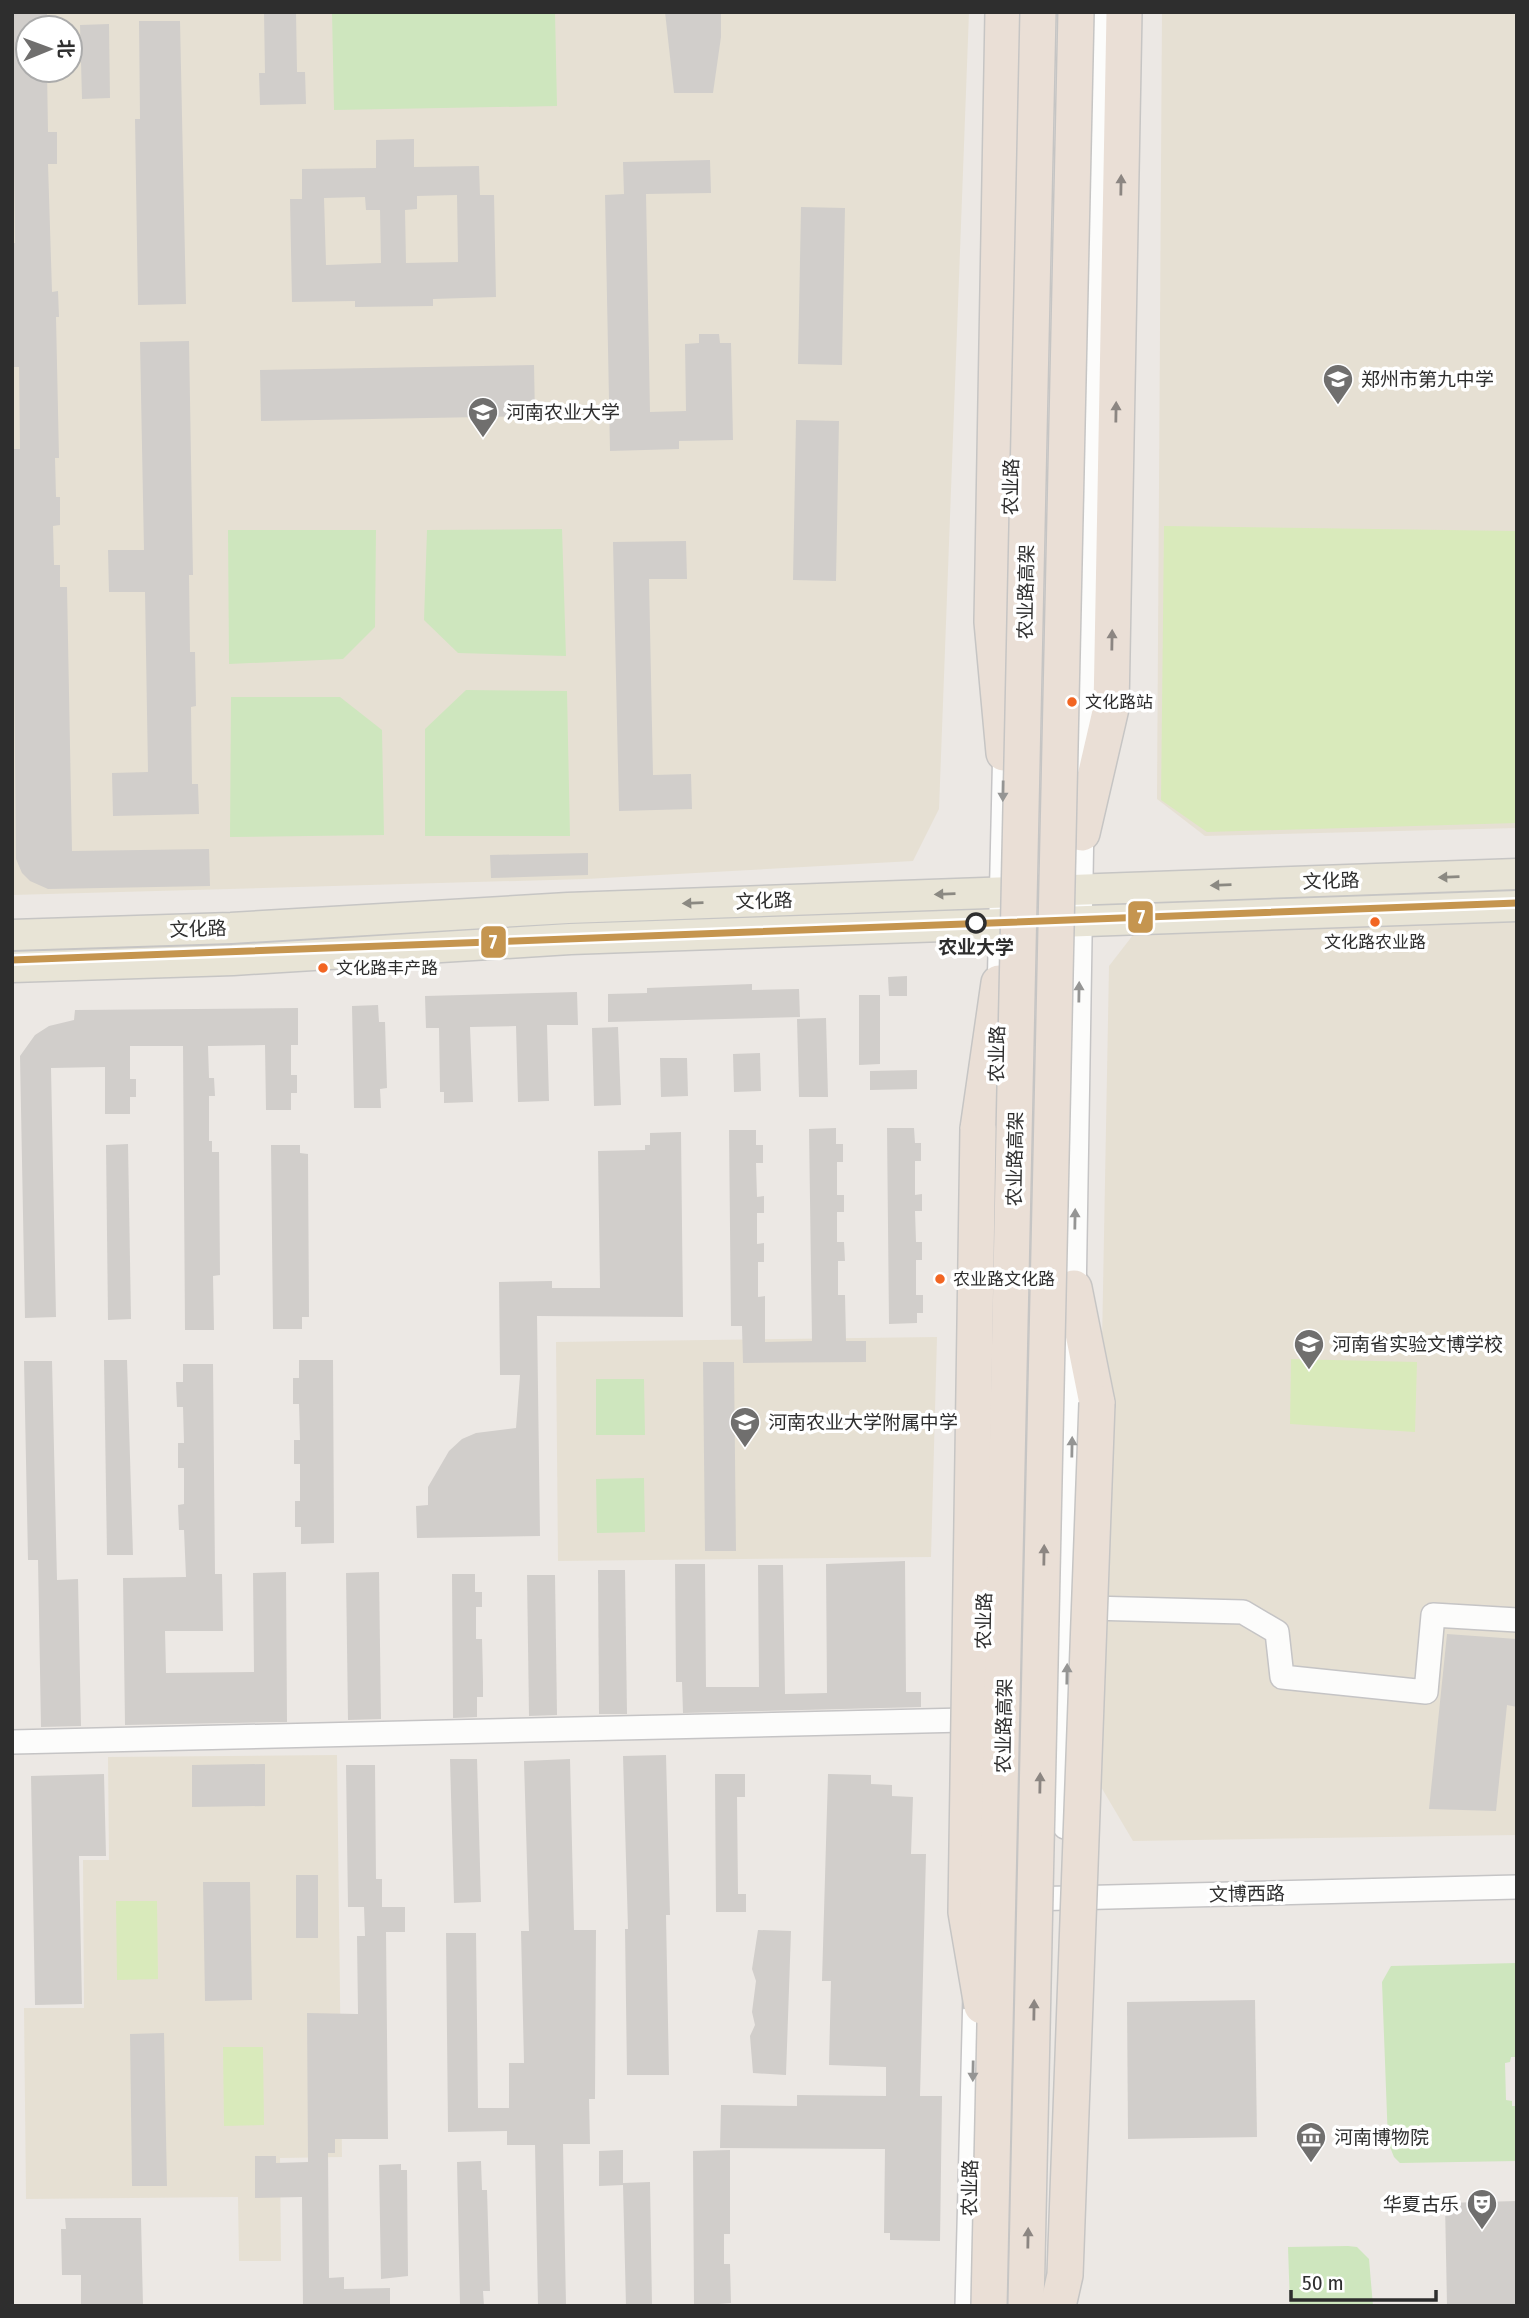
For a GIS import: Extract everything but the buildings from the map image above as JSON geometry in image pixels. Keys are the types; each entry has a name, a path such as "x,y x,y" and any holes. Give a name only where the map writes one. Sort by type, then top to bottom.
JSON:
{"highway":[{"path":"1003,12 992,622 1004,753"},
{"name":"农业路高架","path":"989,2306 1038,12"},
{"name":"农业路高架","path":"1026,2306 1076,12"},
{"path":"1082,833 1111,708 1124,12"},
{"path":"995,2082 965,1912 976,1402 978,1129 999,983"},
{"path":"1057,2306 1065,2275 1097,1403 1074,1288"}],"main road":[{"name":"文化路","path":"12,935 231,928 568,908 1517,874"},
{"name":"文化路","path":"12,967 233,960 570,939 1517,906"}],"street":[{"name":"农业路","path":"967,2306 1022,12"},
{"path":"1057,2306 1089,387 1100,12"},
{"path":"1090,1608 1243,1612 1277,1632 1282,1677 1426,1692 1433,1615 1517,1620"},
{"path":"12,1742 1066,1717"},
{"name":"文博西路","path":"977,1900 1517,1888"}],"shaded area":[{"name":"河南农业大学","path":"12,12 969,12 939,809 913,861 586,879 12,895"},
{"name":"郑州市第九中学","path":"1162,12 1517,12 1517,828 1205,836 1157,799"},
{"name":"河南省实验文博学校","path":"1517,922 1517,1835 1133,1841 1094,1775 1109,966 1133,935"},
{"name":"河南农业大学附属中学","path":"937,1337 931,1557 558,1561 556,1342"},
{"path":"337,1755 342,2157 280,2158 281,2261 239,2261 238,2197 26,2199 24,2008 84,2008 83,1860 109,1860 108,1757"}],"green space":[{"path":"332,12 555,12 557,106 334,110"},
{"path":"1164,526 1517,531 1517,823 1207,832 1161,800"},
{"path":"562,529 566,656 458,653 424,620 427,530"},
{"path":"228,530 376,530 375,627 343,659 229,664"},
{"path":"466,690 567,691 570,836 425,836 425,729"},
{"path":"231,697 340,697 382,730 384,835 230,837"},
{"path":"1291,1359 1417,1362 1415,1432 1290,1424"},
{"path":"596,1379 644,1379 645,1435 596,1435"},
{"path":"644,1478 645,1532 597,1533 596,1479"},
{"path":"116,1901 157,1901 158,1979 117,1980"},
{"path":"1517,1963 1517,2057 1511,2057 1510,2062 1505,2063 1506,2100 1512,2101 1512,2106 1517,2106 1517,2161 1400,2163 1394,2157 1388,2142 1382,1982 1391,1966"},
{"path":"223,2047 263,2047 264,2125 224,2126"},
{"path":"1288,2247 1357,2247 1369,2259 1373,2306 1290,2306"}],"transit line":[{"name":"7","path":"12,960 1517,903"}],"place":[{"name":"郑州市第九中学","path":"1338,406"},
{"name":"河南农业大学","path":"483,439"},
{"name":"文化路站","path":"1072,702"},
{"name":"文化路农业路","path":"1375,922"},
{"name":"农业大学","path":"976,923"},
{"name":"文化路丰产路","path":"323,968"},
{"name":"农业路文化路","path":"940,1279"},
{"name":"河南省实验文博学校","path":"1309,1371"},
{"name":"河南农业大学附属中学","path":"745,1449"},
{"name":"河南博物院","path":"1311,2164"},
{"name":"华夏古乐","path":"1482,2231"}]}
